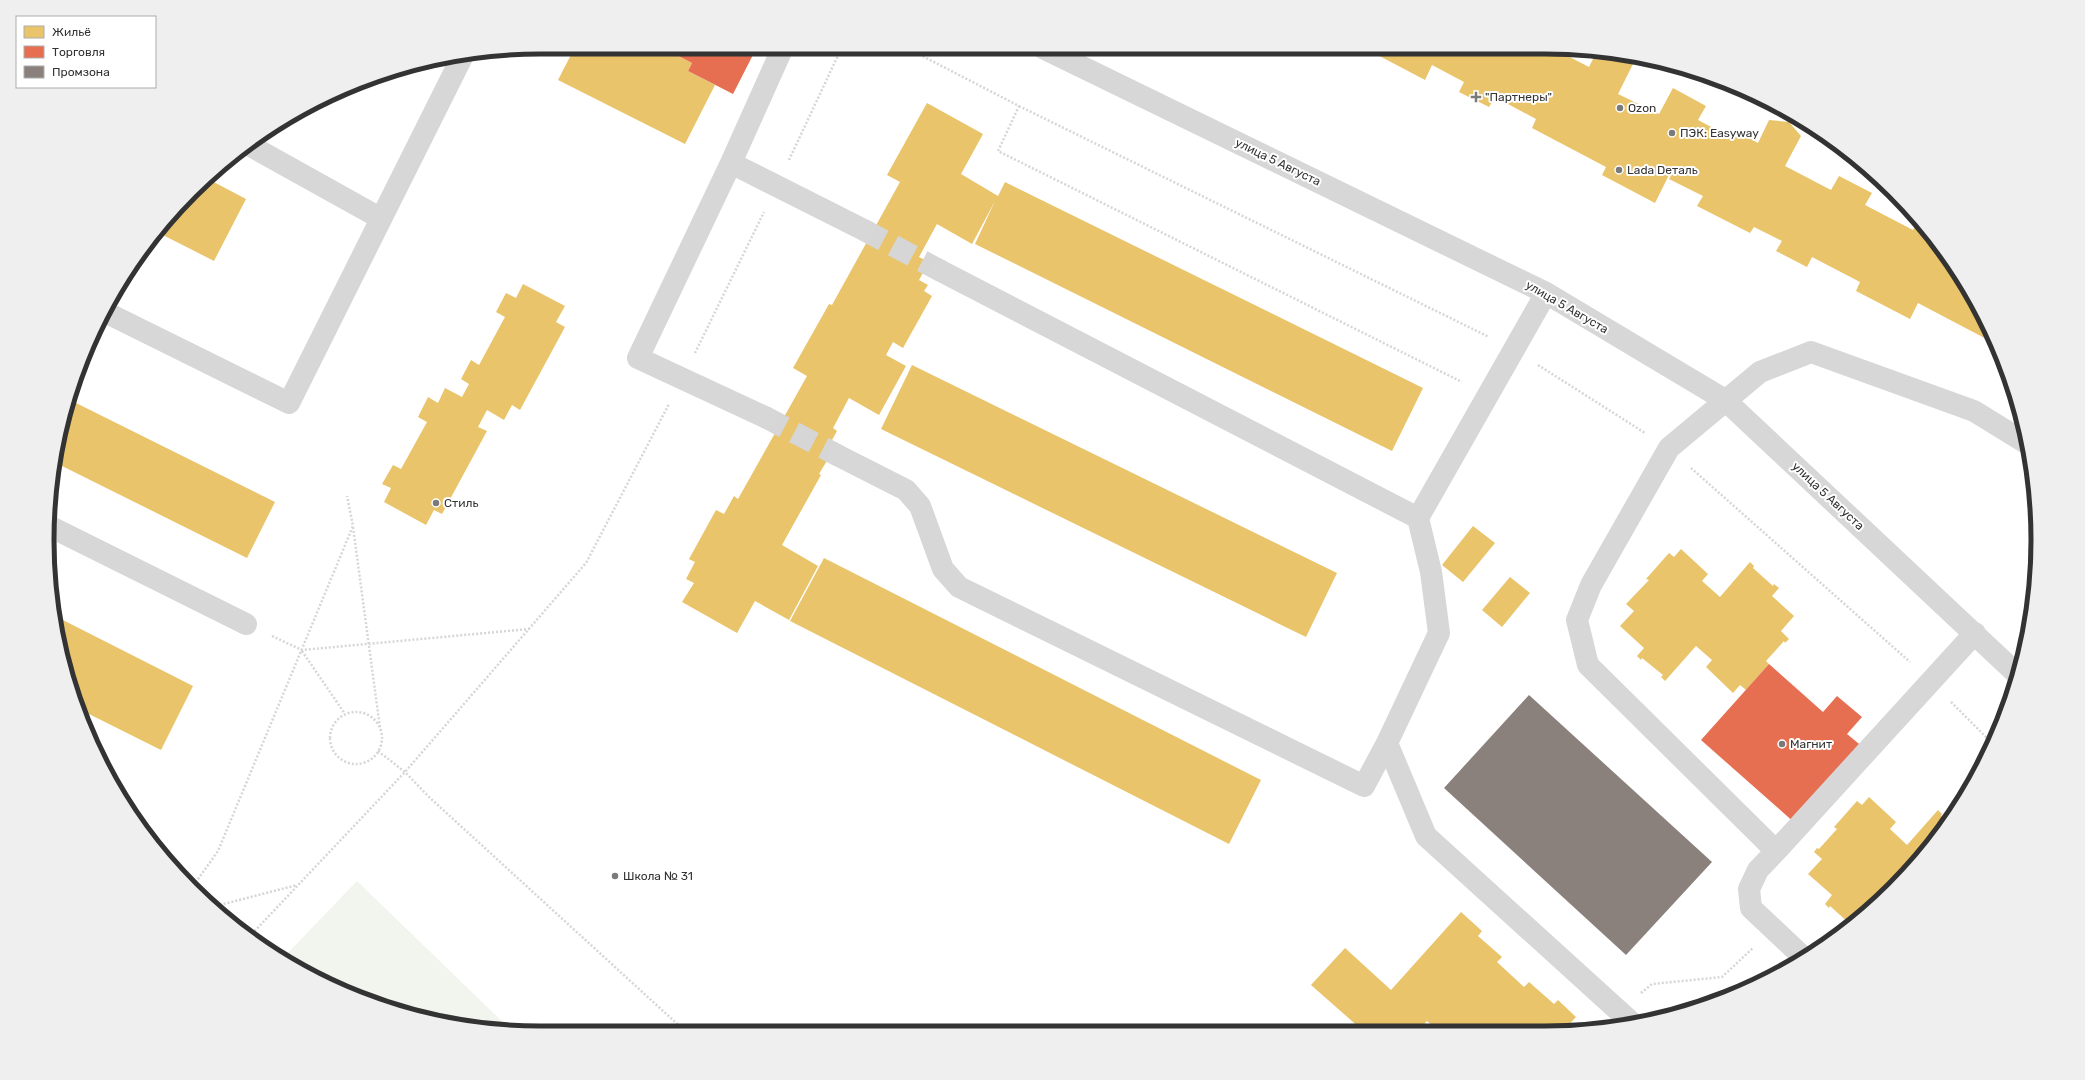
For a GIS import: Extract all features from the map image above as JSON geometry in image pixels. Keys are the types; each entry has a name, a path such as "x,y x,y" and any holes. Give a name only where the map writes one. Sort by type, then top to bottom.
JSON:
{"street":[{"path":"765,417 638,358 731,163 780,54"},
{"name":"улица 5 Августа","path":"1054,54 1546,293 1725,400 2013,670"},
{"path":"110,314 289,403 380,218 460,61"},
{"path":"253,148 380,218"},
{"path":"731,163 864,230"},
{"path":"941,271 1418,518"},
{"path":"839,456 906,490 920,506 943,568 959,587 1364,786 1387,743 1439,633 1431,572 1418,518 1487,394 1546,293"},
{"path":"1776,851 1588,665 1577,620 1591,585 1669,448 1760,372 1811,352 1974,412 2021,440"},
{"path":"54,529 246,624"},
{"path":"1800,954 1751,908 1749,889 1758,870 1975,633"},
{"path":"1387,743 1426,836 1625,1017"}],"path":[{"path":"919,54 1019,106 1513,349 1669,448 1931,681 1988,740"},
{"path":"1019,106 998,151 1487,394"},
{"path":"253,932 405,772 586,563 683,378"},
{"path":"347,496 353,526 380,728 381,744 378,751 372,758 364,762 356,763 340,758 334,751 331,734 336,722 345,714 362,712 376,721 380,728"},
{"path":"196,884 218,851 353,526"},
{"path":"246,624 302,650 529,629"},
{"path":"302,650 345,714"},
{"path":"378,751 405,772 429,797 679,1026"},
{"path":"220,905 298,885"},
{"path":"1625,1017 1652,984 1722,977 1752,950"}],"shaded area":[{"path":"357,881 506,1025 445,1017 384,1000 325,976 286,954"}],"building: Жильё":[{"path":"571,54 675,54 692,63 688,71 715,85 685,144 558,80"},
{"path":"1376,54 1565,55 1589,67 1594,57 1634,62 1618,94 1659,114 1673,88 1706,106 1698,120 1732,138 1736,131 1758,143 1769,120 1789,122 1801,136 1785,166 1831,190 1839,176 1872,193 1865,205 1913,230 1915,226 1931,244 1949,270 1966,297 1988,340 1918,303 1910,319 1856,291 1860,282 1812,257 1807,267 1776,251 1782,241 1754,227 1750,233 1697,206 1703,196 1669,179 1673,172 1671,171 1655,203 1602,175 1606,167 1532,128 1536,119 1495,97 1489,107 1459,92 1464,82 1432,65 1425,80"},
{"path":"927,103 983,134 961,174 998,196 1005,182 1423,388 1392,451 975,244 995,201 972,244 937,224 919,257 929,262 919,280 928,285 924,291 932,296 903,348 893,342 886,355 906,366 879,415 849,398 833,428 837,431 826,451 831,454 782,545 818,566 789,620 755,601 737,633 682,602 694,583 686,579 695,562 689,559 716,510 724,514 734,496 738,499 807,376 793,368 829,304 832,305 900,182 887,175"},
{"path":"213,181 246,199 214,261 162,235 196,196"},
{"path":"523,284 565,306 556,322 565,327 520,410 512,405 504,420 487,410 478,427 487,431 442,514 434,510 426,525 384,502 391,488 382,484 393,465 401,469 427,422 418,417 428,397 438,403 445,388 462,397 469,384 461,379 471,360 479,365 505,317 496,312 506,293 516,298"},
{"path":"912,365 1337,573 1306,637 881,429"},
{"path":"75,402 275,502 247,558 60,465 63,445"},
{"path":"1473,526 1495,543 1463,582 1442,565"},
{"path":"1681,549 1708,574 1702,581 1720,597 1750,562 1754,566 1753,568 1773,586 1774,584 1779,588 1772,596 1794,616 1781,631 1789,639 1785,643 1784,641 1766,661 1769,664 1746,690 1740,685 1733,693 1706,667 1712,660 1696,646 1665,681 1661,677 1663,675 1642,658 1641,660 1637,656 1644,648 1620,626 1634,611 1626,604 1649,580 1646,579 1669,553 1674,557"},
{"path":"824,558 1261,780 1229,844 790,621"},
{"path":"1510,577 1530,593 1502,627 1482,610"},
{"path":"60,619 193,686 161,750 86,713 71,666"},
{"path":"1869,797 1896,822 1890,829 1907,845 1938,810 1942,814 1941,816 1943,818 1931,836 1889,884 1847,921 1830,906 1829,908 1825,904 1832,895 1808,874 1822,859 1814,852 1817,848 1819,849 1837,829 1834,827 1857,801 1862,805"},
{"path":"1461,912 1482,931 1478,936 1502,957 1497,962 1524,987 1529,982 1554,1004 1558,1000 1576,1017 1568,1025 1433,1026 1427,1021 1423,1026 1358,1026 1311,985 1345,948 1391,990"}],"building: Торговля":[{"path":"675,54 753,54 733,94 688,71 692,63"},
{"name":"Магнит","path":"1769,664 1823,712 1837,696 1862,717 1847,734 1864,748 1796,824 1701,740"}],"building: Промзона":[{"path":"1529,695 1712,862 1626,955 1444,788"}],"tunnel":[{"path":"864,230 941,271"},
{"path":"765,417 839,456"}],"place":[{"name":"\"Партнеры\"","path":"1476,97"},
{"name":"Ozon","path":"1620,108"},
{"name":"ПЭК: Easyway","path":"1672,133"},
{"name":"Lada Dеталь","path":"1619,170"},
{"name":"Стиль","path":"436,503"},
{"name":"Магнит","path":"1782,744"},
{"name":"Школа № 31","path":"615,876"}]}
